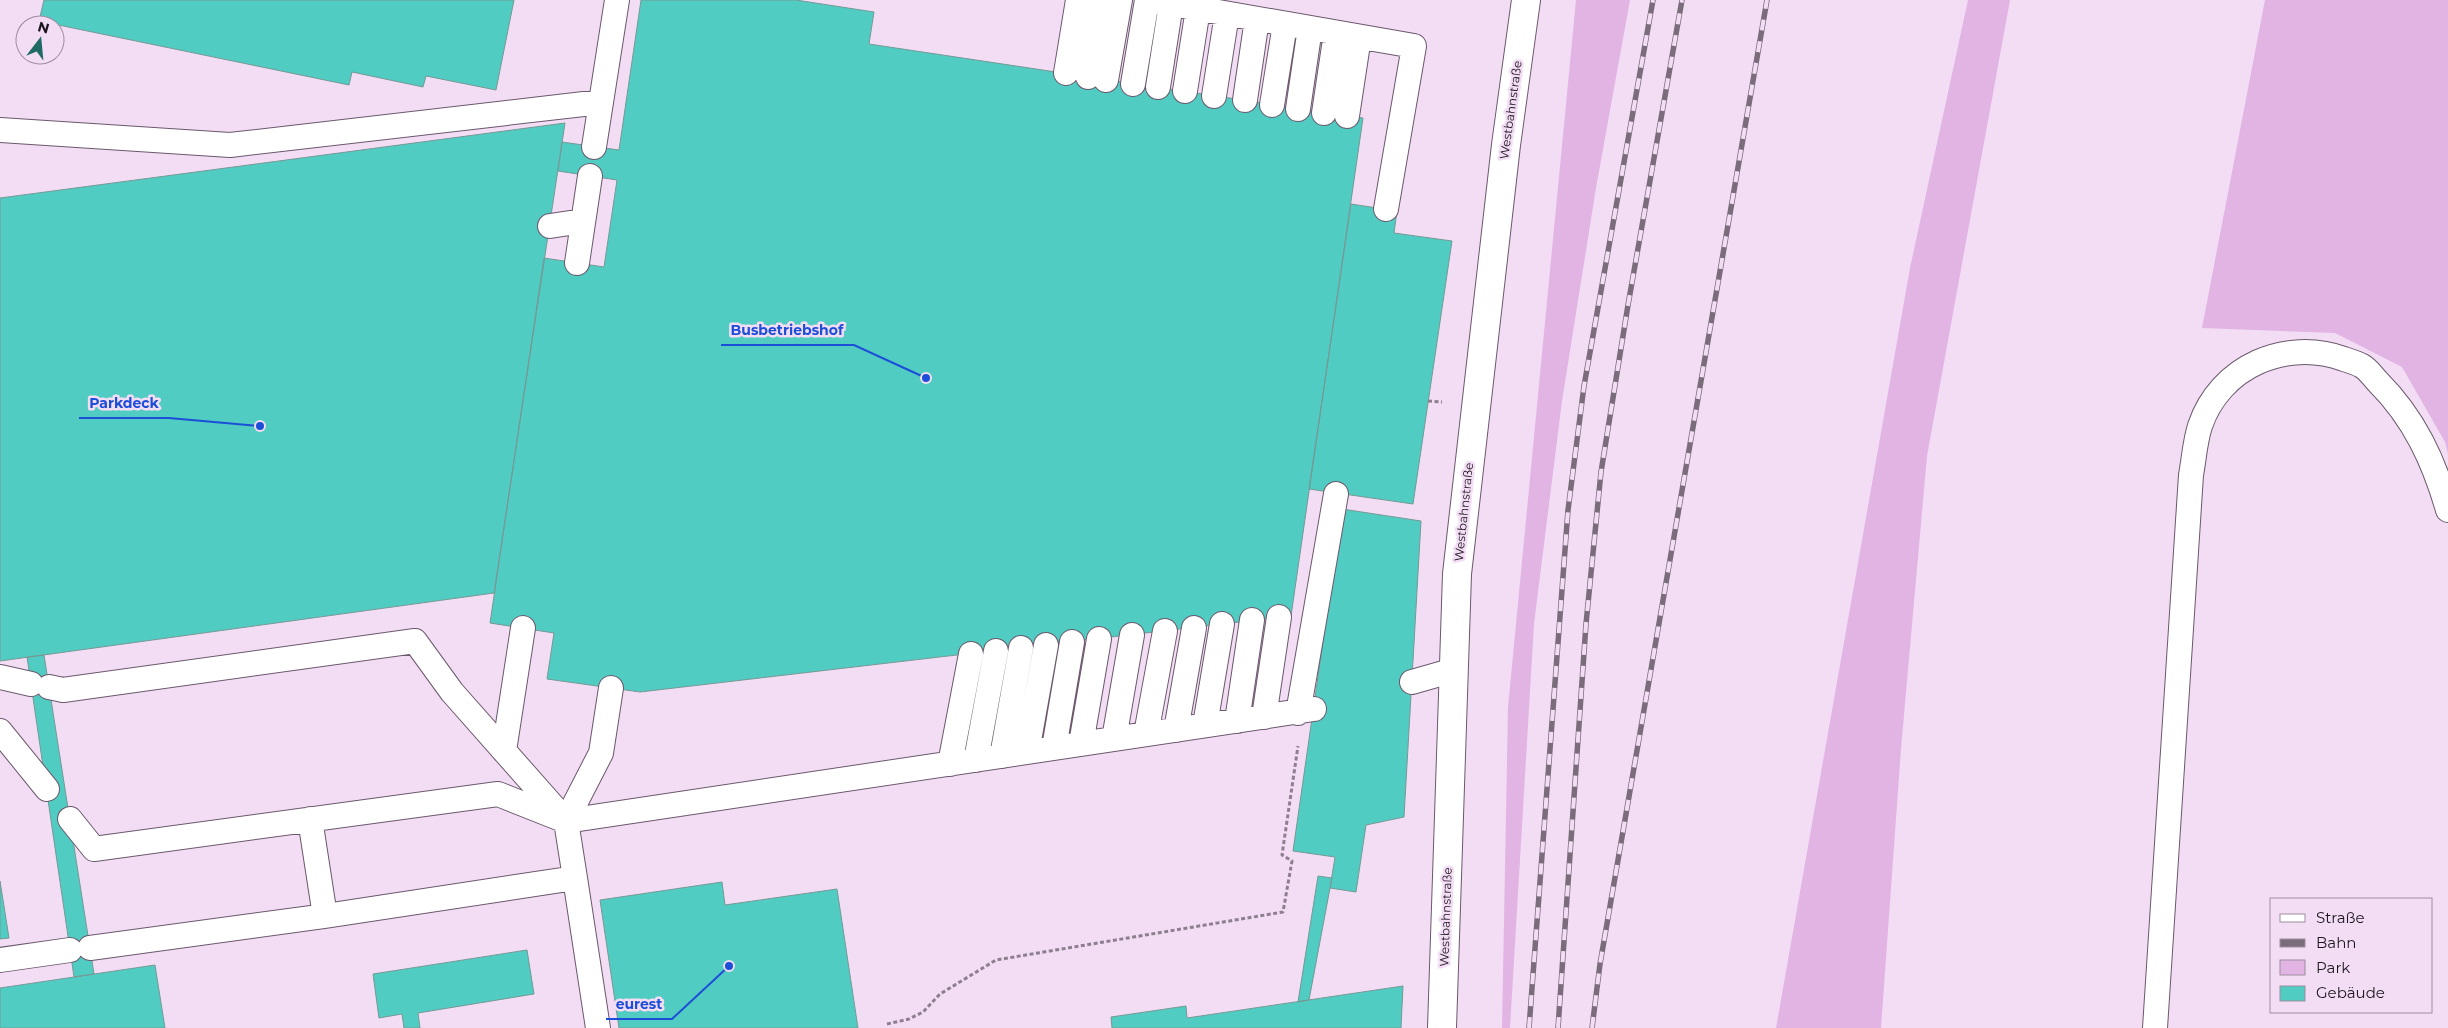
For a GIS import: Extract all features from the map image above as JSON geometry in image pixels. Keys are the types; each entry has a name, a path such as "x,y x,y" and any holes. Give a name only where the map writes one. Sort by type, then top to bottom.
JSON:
{"street":[{"name":"Westbahnstraße","path":"1442,1028 1457,574 1506,145 1526,0"}],"lane":[{"path":"594,147 617,0"},
{"path":"1078,0 1086,76"},
{"path":"1086,76 1100,0"},
{"path":"1086,76 1120,0"},
{"path":"1156,1 1414,46 1386,209"},
{"path":"1133,84 1156,1"},
{"path":"1156,1 1158,87"},
{"path":"1185,91 1198,8"},
{"path":"1214,96 1227,14"},
{"path":"1245,100 1257,19"},
{"path":"1272,105 1285,24"},
{"path":"1298,109 1310,28"},
{"path":"1324,113 1336,33"},
{"path":"1347,116 1359,36"},
{"path":"0,130 230,144 600,102"},
{"path":"576,263 590,176"},
{"path":"550,226 583,221"},
{"path":"2154,1028 2191,475 2200,426 2220,390 2254,362 2290,351 2326,353 2362,366 2391,394 2420,436 2439,480 2448,510"},
{"path":"70,819 94,849 498,794 566,821 1306,711 1336,494"},
{"path":"1264,717 1279,617"},
{"path":"1237,720 1252,620"},
{"path":"1205,725 1222,624"},
{"path":"504,751 522,628"},
{"path":"1176,730 1194,628"},
{"path":"1146,734 1165,631"},
{"path":"1114,739 1132,635"},
{"path":"1082,744 1099,639"},
{"path":"0,677 63,690 415,641 452,692 566,821 598,1028"},
{"path":"1054,748 1072,642"},
{"path":"1027,752 1046,645"},
{"path":"1002,756 1021,648"},
{"path":"976,760 996,651"},
{"path":"950,764 971,654"},
{"path":"1412,682 1454,670"},
{"path":"566,821 601,753 611,688"},
{"path":"0,731 47,789"},
{"path":"310,819 325,916"},
{"path":"0,960 325,916 575,878"}],"path":[{"path":"887,1024 909,1019 923,1012 940,994 996,960 1283,912 1292,861 1282,855 1299,738 1306,711"}],"green space":[{"path":"1576,0 1630,0 1596,188 1562,401 1534,624 1510,1028 1502,1028 1508,707"},
{"path":"1968,0 2010,0 1927,456 1901,749 1881,1028 1776,1028 1910,268"},
{"path":"2265,0 2448,0 2448,454 2445,442 2402,367 2335,333 2202,328"}],"building":[{"path":"44,0 514,0 496,90 426,76 423,87 352,72 349,85 65,26 65,15 40,15"},
{"path":"641,0 796,0 874,12 869,44 1363,118 1291,616 640,692 547,679 554,633 490,623 544,258 604,267 617,180 558,171 562,142 619,150"},
{"path":"565,123 494,593 0,661 0,198"},
{"path":"1351,204 1397,211 1394,233 1452,241 1413,504 1309,489"},
{"path":"1342,509 1421,521 1404,817 1366,825 1356,892 1330,888 1335,857 1293,851"},
{"path":"44,655 94,974 74,977 27,657"},
{"path":"1318,876 1332,878 1309,1000 1298,1002"},
{"path":"0,881 9,938 0,939"},
{"path":"722,882 725,905 837,889 858,1028 619,1028 600,900"},
{"path":"527,950 534,994 418,1013 420,1028 404,1028 402,1014 379,1018 373,974"},
{"path":"155,965 165,1028 0,1028 0,988"},
{"path":"1403,986 1401,1028 1112,1028 1111,1017 1186,1006 1187,1018"}],"railway":[{"path":"1529,1028 1568,510 1584,386 1653,0"},
{"path":"1558,1028 1586,624 1601,472 1628,305 1682,0"},
{"path":"1592,1028 1600,964 1767,0"}],"place":[{"name":"Busbetriebshof","path":"926,378"},
{"name":"Parkdeck","path":"260,426"},
{"name":"eurest","path":"729,966"}]}
